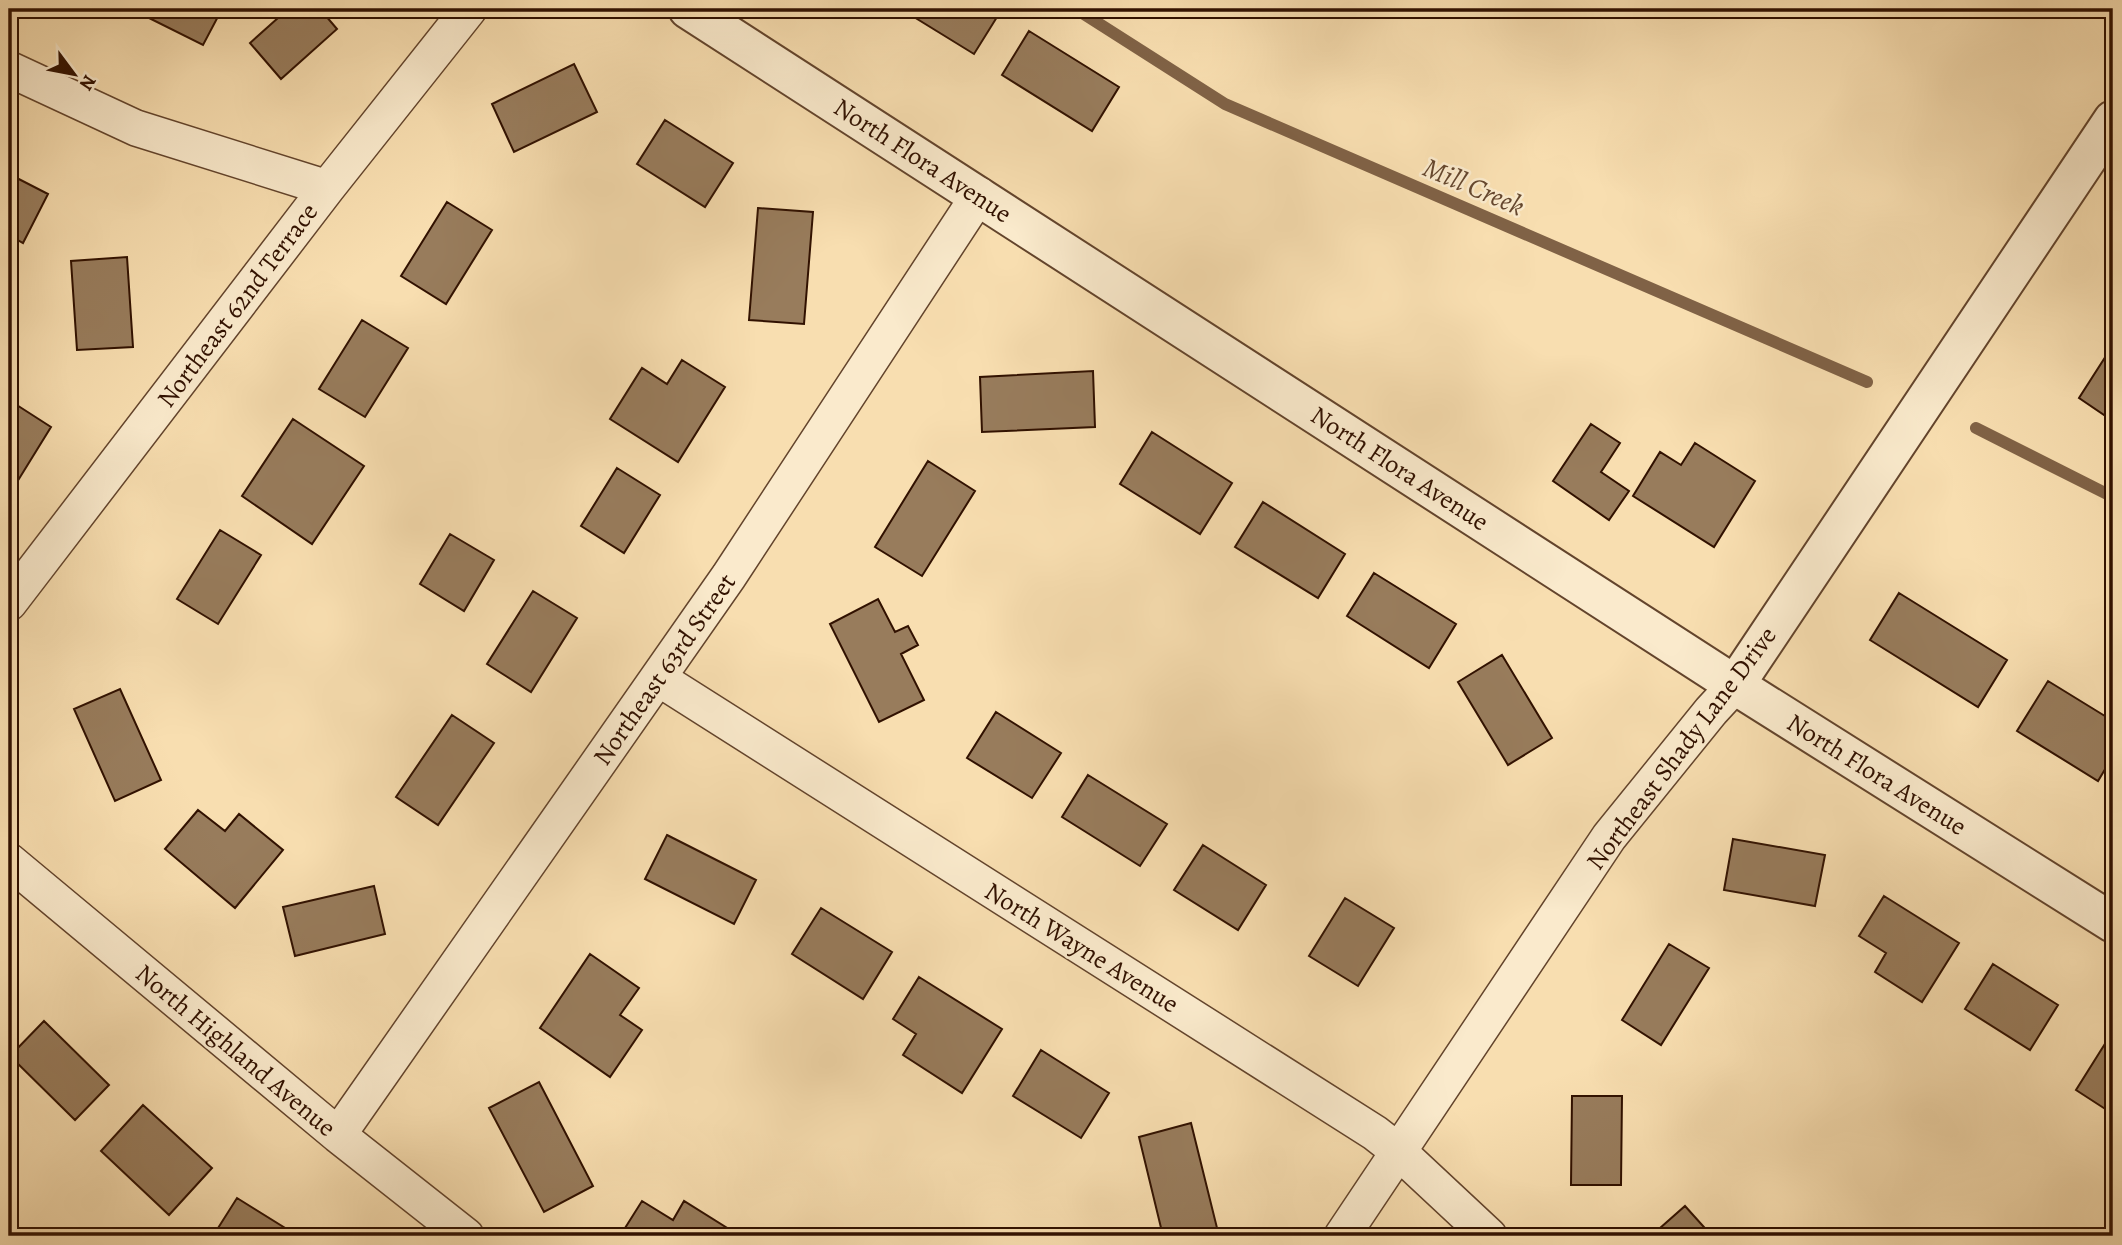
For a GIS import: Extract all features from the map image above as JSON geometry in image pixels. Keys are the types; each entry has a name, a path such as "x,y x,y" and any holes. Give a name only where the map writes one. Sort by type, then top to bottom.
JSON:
{"street":[{"name":"Northeast 62nd Terrace","path":"9,603 327,188 469,9"},
{"name":"North Flora Avenue","path":"688,9 1735,685 2113,923"},
{"path":"9,69 136,128 327,188"},
{"name":"Northeast Shady Lane Drive","path":"1342,1236 1609,837 1735,685 2113,121"},
{"name":"Northeast 63rd Street","path":"338,1135 729,576 979,195"},
{"name":"North Wayne Avenue","path":"658,678 1351,1118 1398,1151 1489,1236"},
{"name":"North Highland Avenue","path":"9,861 338,1135 466,1236"}],"building":[{"path":"131,9 222,9 203,45"},
{"path":"288,9 320,9 337,29 281,79 250,43"},
{"path":"901,9 1002,9 974,54"},
{"path":"1029,31 1119,87 1092,131 1002,75"},
{"path":"574,64 597,112 514,152 492,104"},
{"path":"665,120 733,163 705,207 637,164"},
{"path":"9,174 48,194 23,243 9,235"},
{"path":"447,202 492,230 446,304 401,276"},
{"path":"758,208 813,212 804,324 749,320"},
{"path":"127,257 133,347 77,350 71,261"},
{"path":"362,320 408,348 365,417 319,389"},
{"path":"2113,345 2113,421 2079,398"},
{"path":"682,360 725,387 678,462 610,419 642,368 667,384"},
{"path":"1093,371 1095,427 982,432 980,377"},
{"path":"9,400 51,427 9,495"},
{"path":"293,419 364,466 312,544 242,496"},
{"path":"1591,424 1620,443 1601,472 1629,491 1609,520 1553,481"},
{"path":"1152,432 1232,483 1200,534 1120,484"},
{"path":"1695,443 1755,481 1714,547 1633,496 1660,452 1681,465"},
{"path":"928,461 975,491 922,576 875,547"},
{"path":"617,468 660,495 624,553 581,526"},
{"path":"1263,502 1345,554 1318,598 1235,547"},
{"path":"220,530 261,555 218,624 177,599"},
{"path":"450,534 494,560 464,611 420,584"},
{"path":"1374,573 1456,624 1429,668 1347,616"},
{"path":"533,591 577,618 531,692 487,664"},
{"path":"1899,593 2007,660 1978,707 1870,640"},
{"path":"878,599 895,632 908,626 918,645 901,654 924,700 879,722 830,624"},
{"path":"1502,655 1552,738 1508,765 1458,682"},
{"path":"2048,681 2113,721 2113,756 2098,781 2017,731"},
{"path":"120,689 161,780 115,801 74,709"},
{"path":"996,712 1061,753 1032,798 967,758"},
{"path":"452,715 494,743 438,825 396,797"},
{"path":"1088,775 1167,824 1140,866 1062,817"},
{"path":"198,810 225,831 239,814 283,850 235,908 165,849"},
{"path":"667,835 756,880 734,924 645,879"},
{"path":"1733,839 1825,855 1815,906 1724,890"},
{"path":"1203,845 1266,885 1238,930 1174,890"},
{"path":"374,886 385,934 295,956 283,907"},
{"path":"1884,896 1959,943 1922,1002 1875,972 1886,953 1859,936"},
{"path":"1345,898 1394,928 1358,986 1309,956"},
{"path":"821,908 892,952 863,999 792,954"},
{"path":"1669,944 1709,968 1661,1045 1622,1020"},
{"path":"590,954 639,988 620,1015 642,1030 610,1077 540,1028"},
{"path":"1993,964 2058,1005 2030,1050 1965,1009"},
{"path":"919,977 1002,1029 962,1093 903,1055 916,1034 893,1019"},
{"path":"44,1021 109,1085 75,1120 10,1056"},
{"path":"2108,1039 2113,1043 2113,1114 2076,1090"},
{"path":"1041,1050 1109,1093 1081,1138 1013,1096"},
{"path":"539,1082 593,1186 544,1212 489,1108"},
{"path":"1572,1096 1622,1096 1621,1185 1571,1185"},
{"path":"143,1105 212,1168 169,1215 101,1151"},
{"path":"1191,1123 1218,1232 1200,1236 1163,1236 1139,1137"},
{"path":"237,1198 298,1236 213,1236"},
{"path":"642,1201 673,1220 684,1201 732,1231 728,1236 620,1236"},
{"path":"1685,1206 1712,1236 1651,1236"}],"waterway":[{"name":"Mill Creek","path":"1076,9 1225,104 1867,382"},
{"name":"Mill Creek","path":"1976,428 2113,497"}]}
